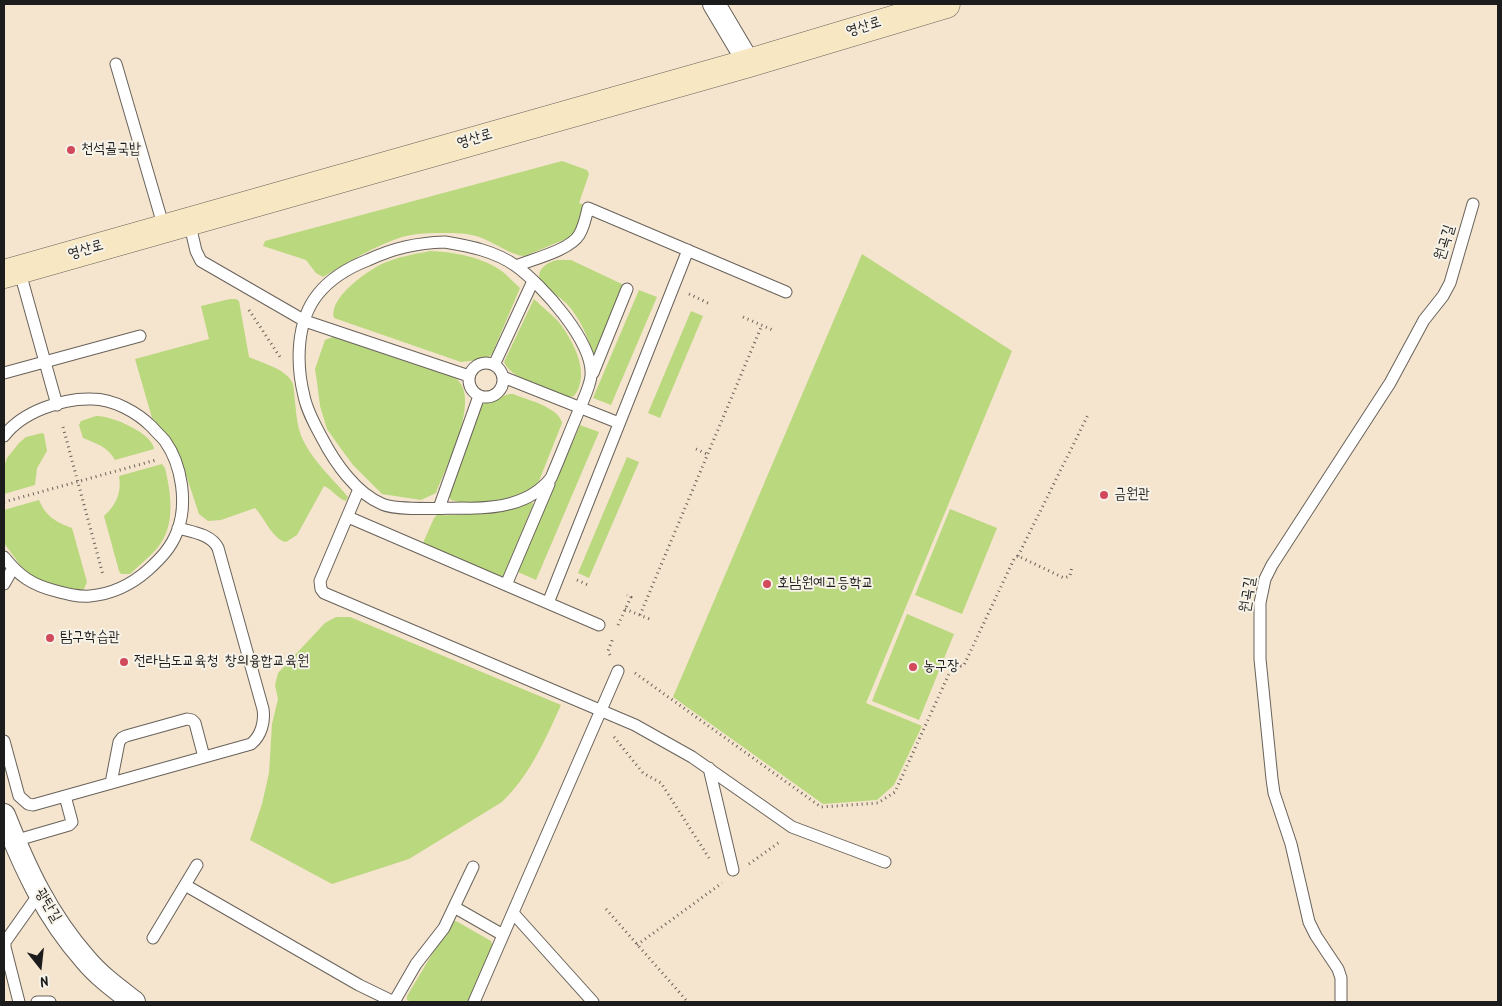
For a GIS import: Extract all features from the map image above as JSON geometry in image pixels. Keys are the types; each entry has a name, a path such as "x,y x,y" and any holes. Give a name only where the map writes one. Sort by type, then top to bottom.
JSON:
{"main road":[{"name":"영산로","path":"12,272 749,63 909,10 946,4"}],"street":[{"path":"714,4 749,63"},
{"name":"광탄길","path":"4,815 39,894 59,926 85,960 134,1002"}],"lane":[{"path":"116,64 176,225 204,264 305,321 469,376"},
{"name":"원곡길","path":"1341,1002 1341,978 1338,969 1309,922 1291,844 1273,786 1261,666 1260,603 1262,589 1272,565 1390,383 1424,320 1443,296 1450,283 1473,204"},
{"path":"516,266 565,247 574,241 580,234 588,208 786,292"},
{"path":"552,478 544,488 533,495 521,500 481,508 400,508 385,506 372,499 360,489 329,453 304,398 298,364 301,338 309,309 318,295 331,282 358,264 401,248 422,243 444,242 467,246 492,253 516,266 533,281 571,323 589,356 591,377"},
{"path":"548,603 688,250"},
{"path":"12,272 45,362 57,405"},
{"path":"494,365 533,281"},
{"path":"506,585 552,478 627,289"},
{"path":"4,373 140,336"},
{"path":"485,362 494,365 500,370 503,377 503,386 496,394 485,398 479,396 470,388 469,376 475,367 480,364 485,362"},
{"path":"503,377 619,423"},
{"path":"439,508 479,396"},
{"path":"4,436 16,422 33,412 82,398 114,403 142,417 164,440 178,468 182,500 178,528 170,547 160,559 136,580 122,588 107,593 90,596 42,587 23,578 4,557"},
{"path":"360,489 320,581 321,589 324,592 600,714 643,729 709,768 792,826 885,862"},
{"path":"348,517 598,625"},
{"path":"4,741 19,796 28,804 39,803 251,744 258,737 264,722 264,716 215,543 206,536 178,528"},
{"path":"4,584 13,568"},
{"path":"474,1002 618,671"},
{"path":"111,783 119,742 126,736 187,719 192,720 195,723 204,757"},
{"path":"709,768 733,870"},
{"path":"14,841 69,825 72,822 72,818 65,796"},
{"path":"153,938 197,865"},
{"path":"185,885 359,985 394,1002 416,964 441,933 473,867"},
{"path":"19,1002 4,942 39,894"},
{"path":"454,907 503,935"},
{"path":"513,913 593,1002"},
{"path":"37,1002 50,1002"}],"path":[{"path":"743,317 775,331"},
{"path":"640,615 762,325"},
{"path":"635,673 818,806 878,803 897,789 953,665 956,663 961,666 964,665 1015,557 1018,556 1090,413"},
{"path":"63,427 106,583"},
{"path":"696,449 707,454"},
{"path":"4,502 159,459"},
{"path":"1018,556 1064,578 1070,576 1072,566"},
{"path":"611,656 608,651 609,648 631,597 627,595"},
{"path":"625,609 652,620"},
{"path":"600,714 643,773 661,783 714,865"},
{"path":"747,865 784,838"},
{"path":"637,944 725,881"},
{"path":"606,909 686,1000"}],"green space":[{"path":"562,161 587,170 589,174 579,203 584,205 575,233 568,238 525,256 520,256 471,235 453,233 418,234 402,237 381,245 323,277 316,273 306,260 263,246 265,241"},
{"path":"430,251 458,254 487,263 503,272 520,288 492,354 486,359 461,362 334,318 337,302 360,278 389,261"},
{"path":"862,254 1012,351 866,703 922,726 894,785 877,800 823,804 673,697"},
{"path":"571,260 624,285 594,358 576,315 566,303 540,280 541,269 550,262"},
{"path":"639,290 657,297 611,405 593,398"},
{"path":"230,299 239,301 249,357 274,367 286,374 290,379 293,384 296,414 301,436 308,450 348,497 346,501 343,500 324,486 297,535 286,542 273,533 255,508 221,520 208,521 199,514 179,454 172,442 152,418 135,359 209,339 201,306"},
{"path":"534,299 557,320 574,346 578,356 581,377 579,387 574,396 570,397 524,380 509,369 504,362"},
{"path":"691,311 703,316 660,418 648,413"},
{"path":"333,337 455,378 463,387 465,400 464,416 453,451 436,493 421,500 382,494 353,465 327,429 320,406 315,369 325,340"},
{"path":"509,394 549,408 560,417 562,423 539,481 523,493 498,500 472,503 451,500 448,494 481,406 485,402"},
{"path":"96,416 111,418 139,431 152,443 154,449 115,460 105,448 83,438 79,425 81,421"},
{"path":"580,425 599,432 536,580 518,572"},
{"path":"44,434 47,451 37,468 35,485 4,494 4,466 7,458 26,437"},
{"path":"627,457 639,462 589,578 578,573"},
{"path":"162,464 165,468 170,498 171,509 168,529 152,554 130,574 121,574 104,516 112,507 119,493 119,476"},
{"path":"39,500 45,511 52,518 72,528 87,582 84,589 79,590 40,581 29,575 4,543 4,510"},
{"path":"528,502 533,503 533,505 503,576 500,577 423,543 437,515 461,515 483,512"},
{"name":"농구장","path":"950,509 997,528 962,614 915,595"},
{"name":"농구장","path":"907,614 954,634 919,720 872,701"},
{"path":"336,617 350,617 561,705 529,769 502,802 409,859 332,884 250,840 262,804 269,773 272,724 278,699 275,685 278,673 325,623"},
{"path":"452,921 456,921 491,941 493,948 468,1002 412,1002 407,1000 407,996"}],"place":[{"name":"천석골국밥","path":"71,150"},
{"name":"금원관","path":"1104,495"},
{"name":"호남원예고등학교","path":"767,584"},
{"name":"탐구학습관","path":"50,638"},
{"name":"전라남도교육청 창의융합교육원","path":"124,662"},
{"name":"농구장","path":"913,667"}]}
